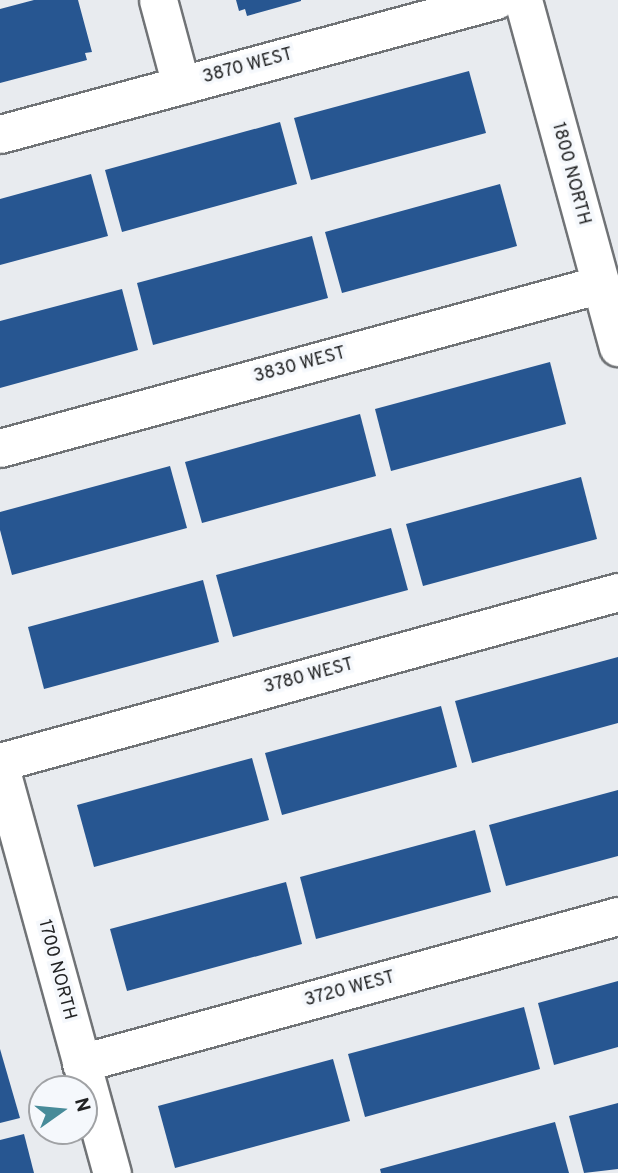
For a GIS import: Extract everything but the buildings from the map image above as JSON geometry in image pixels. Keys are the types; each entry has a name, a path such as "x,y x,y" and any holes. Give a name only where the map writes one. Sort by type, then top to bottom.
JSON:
{"street":[{"path":"158,0 181,85"},
{"name":"3870 WEST","path":"0,134 496,0"},
{"name":"1800 NORTH","path":"523,0 618,347"},
{"name":"3830 WEST","path":"0,448 601,284"},
{"name":"3780 WEST","path":"0,765 618,592"},
{"name":"1700 NORTH","path":"0,765 112,1173"},
{"name":"3720 WEST","path":"81,1063 618,916"}]}
